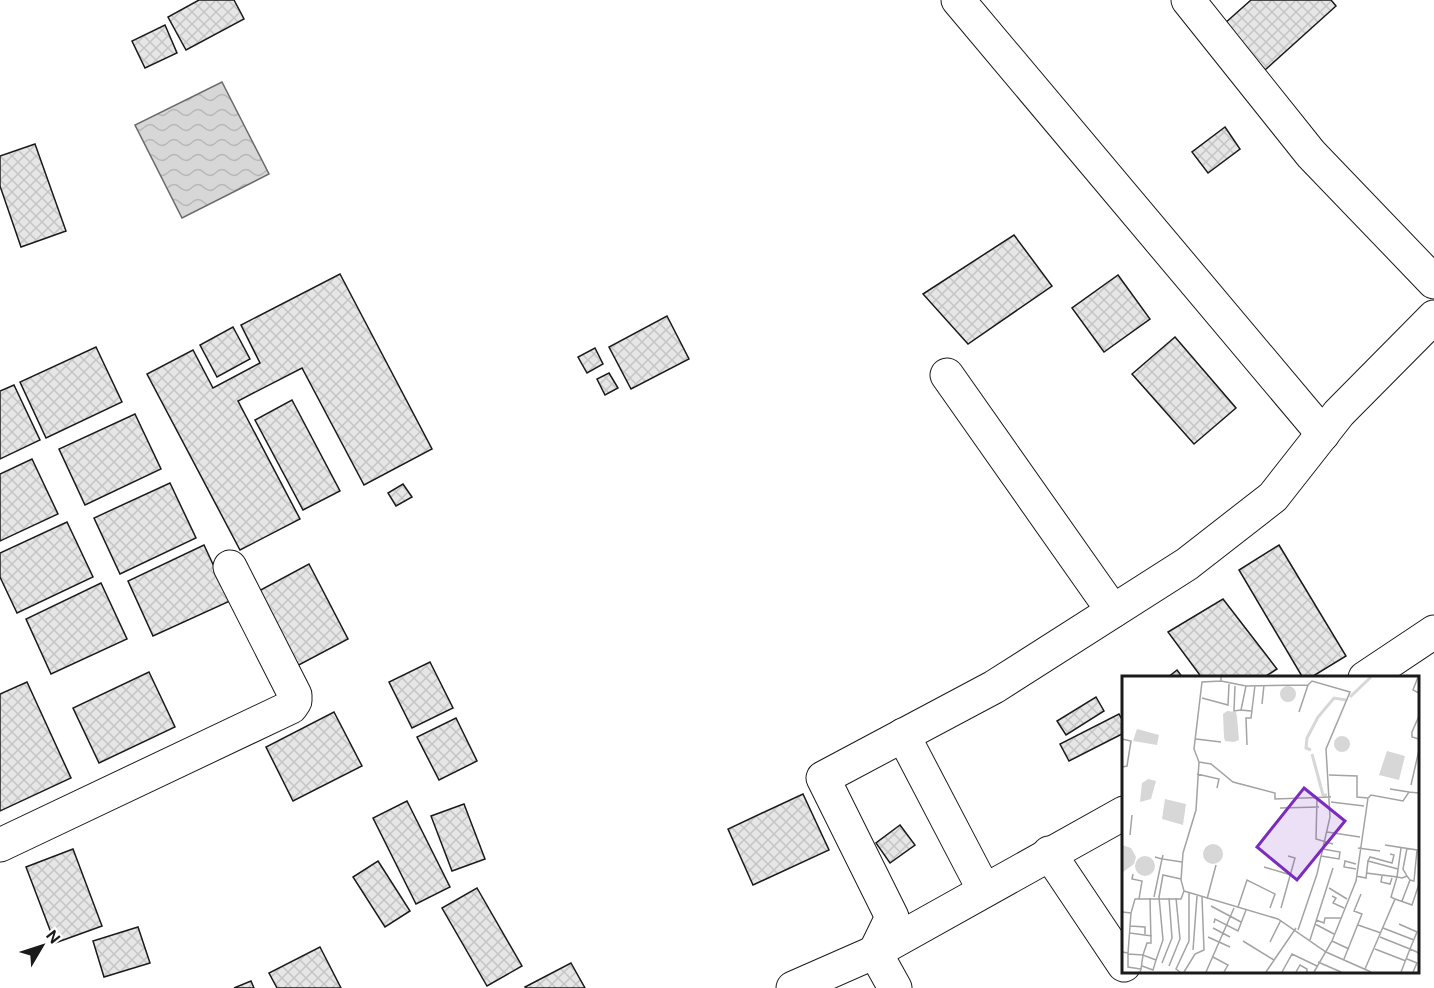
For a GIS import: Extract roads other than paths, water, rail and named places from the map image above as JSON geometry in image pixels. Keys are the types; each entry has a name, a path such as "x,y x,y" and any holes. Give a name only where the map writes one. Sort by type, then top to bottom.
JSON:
{"street":[{"path":"958,0 1323,434"},
{"path":"1188,0 1311,154 1434,282"},
{"path":"875,952 892,917 823,778 994,687 1187,564 1273,497 1339,413 1434,317"},
{"path":"947,375 1113,611"},
{"path":"0,845 291,707 295,695 230,567"},
{"path":"1368,676 1434,632"},
{"path":"903,735 984,890"},
{"path":"793,988 875,952 1122,814"},
{"path":"1049,853 1122,962"},
{"path":"875,952 895,988"},
{"path":"1129,973 1138,988"}],"water":[{"path":"222,82 269,174 182,218 135,125"}]}
